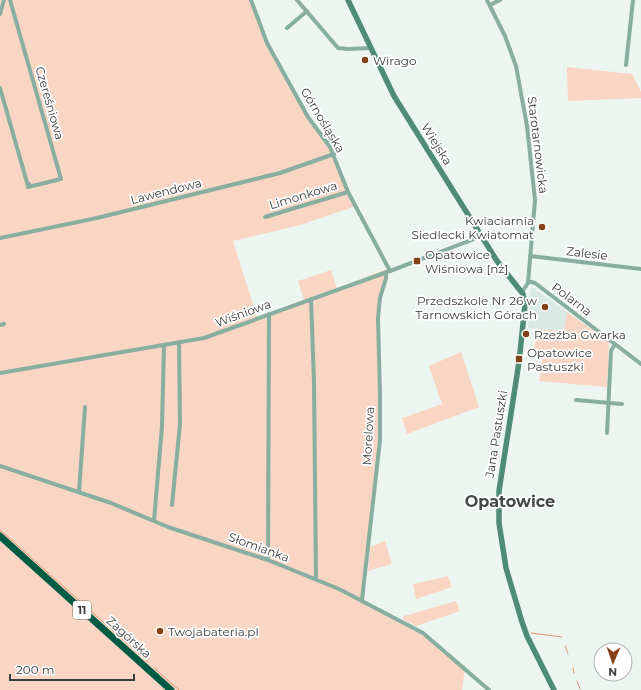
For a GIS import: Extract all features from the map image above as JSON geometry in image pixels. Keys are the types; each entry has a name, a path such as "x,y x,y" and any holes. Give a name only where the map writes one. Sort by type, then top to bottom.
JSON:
{"highway":[{"name":"Zagórska","path":"0,536 171,690"}],"street":[{"path":"0,14 4,0"},
{"name":"Czereśniowa","path":"0,88 28,185 61,179 10,0"},
{"name":"Górnośląska","path":"251,0 267,43 305,113 334,154 348,192 388,272"},
{"path":"297,0 338,48 370,48"},
{"name":"Wiejska","path":"348,0 394,96 504,271 522,292"},
{"name":"Starotarnowicka","path":"487,0 505,36 516,66 527,126 535,200 528,281 522,292"},
{"path":"490,5 500,0"},
{"path":"626,65 633,0"},
{"path":"287,28 307,11"},
{"name":"Lawendowa","path":"0,238 97,218 280,172 334,154"},
{"name":"Limonkowa","path":"265,217 348,192"},
{"name":"Wiśniowa","path":"0,373 204,338 388,272 482,236"},
{"name":"Zalesie","path":"530,256 641,269"},
{"name":"Morelowa","path":"362,600 380,440 378,318 380,298 388,272"},
{"name":"Polarna","path":"528,281 535,284 641,364"},
{"name":"Jana Pastuszki","path":"522,292 525,301 519,362 501,475 498,507 499,523 506,568 518,609 527,636 554,690"},
{"path":"311,299 314,382 316,579"},
{"path":"268,560 269,314"},
{"path":"172,505 180,424 179,342"},
{"path":"607,433 611,350 615,344"},
{"path":"154,521 162,426 164,345"},
{"path":"576,400 622,404"},
{"path":"79,492 84,407"},
{"name":"Słomianka","path":"0,466 111,503 168,527 268,560 316,579 362,600 423,633 489,690"}],"shaded area":[{"path":"0,0 253,0 264,35 312,121 327,141 356,206 300,225 233,241 257,317 310,299 389,268 381,296 379,316 381,431 363,601 430,638 465,668 462,690 0,690"},
{"path":"567,67 632,74 641,92 641,98 568,101"},
{"path":"331,270 337,288 304,300 298,281"},
{"name":"Przedszkole Nr 26 w Tarnowskich Górach","path":"531,286 567,312 564,331 528,328"},
{"path":"567,312 609,342 607,387 539,381 543,354 534,353 537,329 564,331"},
{"path":"461,352 479,407 407,434 402,418 442,404 429,366"},
{"path":"385,541 392,564 368,571 370,547"},
{"path":"448,576 452,587 416,599 413,584"},
{"path":"456,601 460,611 416,626 402,619 404,616"}],"waterway":[{"path":"0,530 148,662"},
{"path":"531,633 562,637"},
{"path":"565,646 568,654"},
{"path":"154,668 179,690"},
{"path":"573,668 574,673"},
{"path":"577,681 580,689"}],"place":[{"name":"Wirago","path":"365,60"},
{"name":"Kwiaciarnia Siedlecki Kwiatomat","path":"542,227"},
{"name":"Opatowice Wiśniowa [nż]","path":"417,261"},
{"name":"Przedszkole Nr 26 w Tarnowskich Górach","path":"545,307"},
{"name":"Rzeźba Gwarka","path":"526,334"},
{"name":"Opatowice Pastuszki","path":"519,359"},
{"name":"Twojabateria.pl","path":"160,631"}],"district":[{"name":"Opatowice","path":"510,501"}]}
